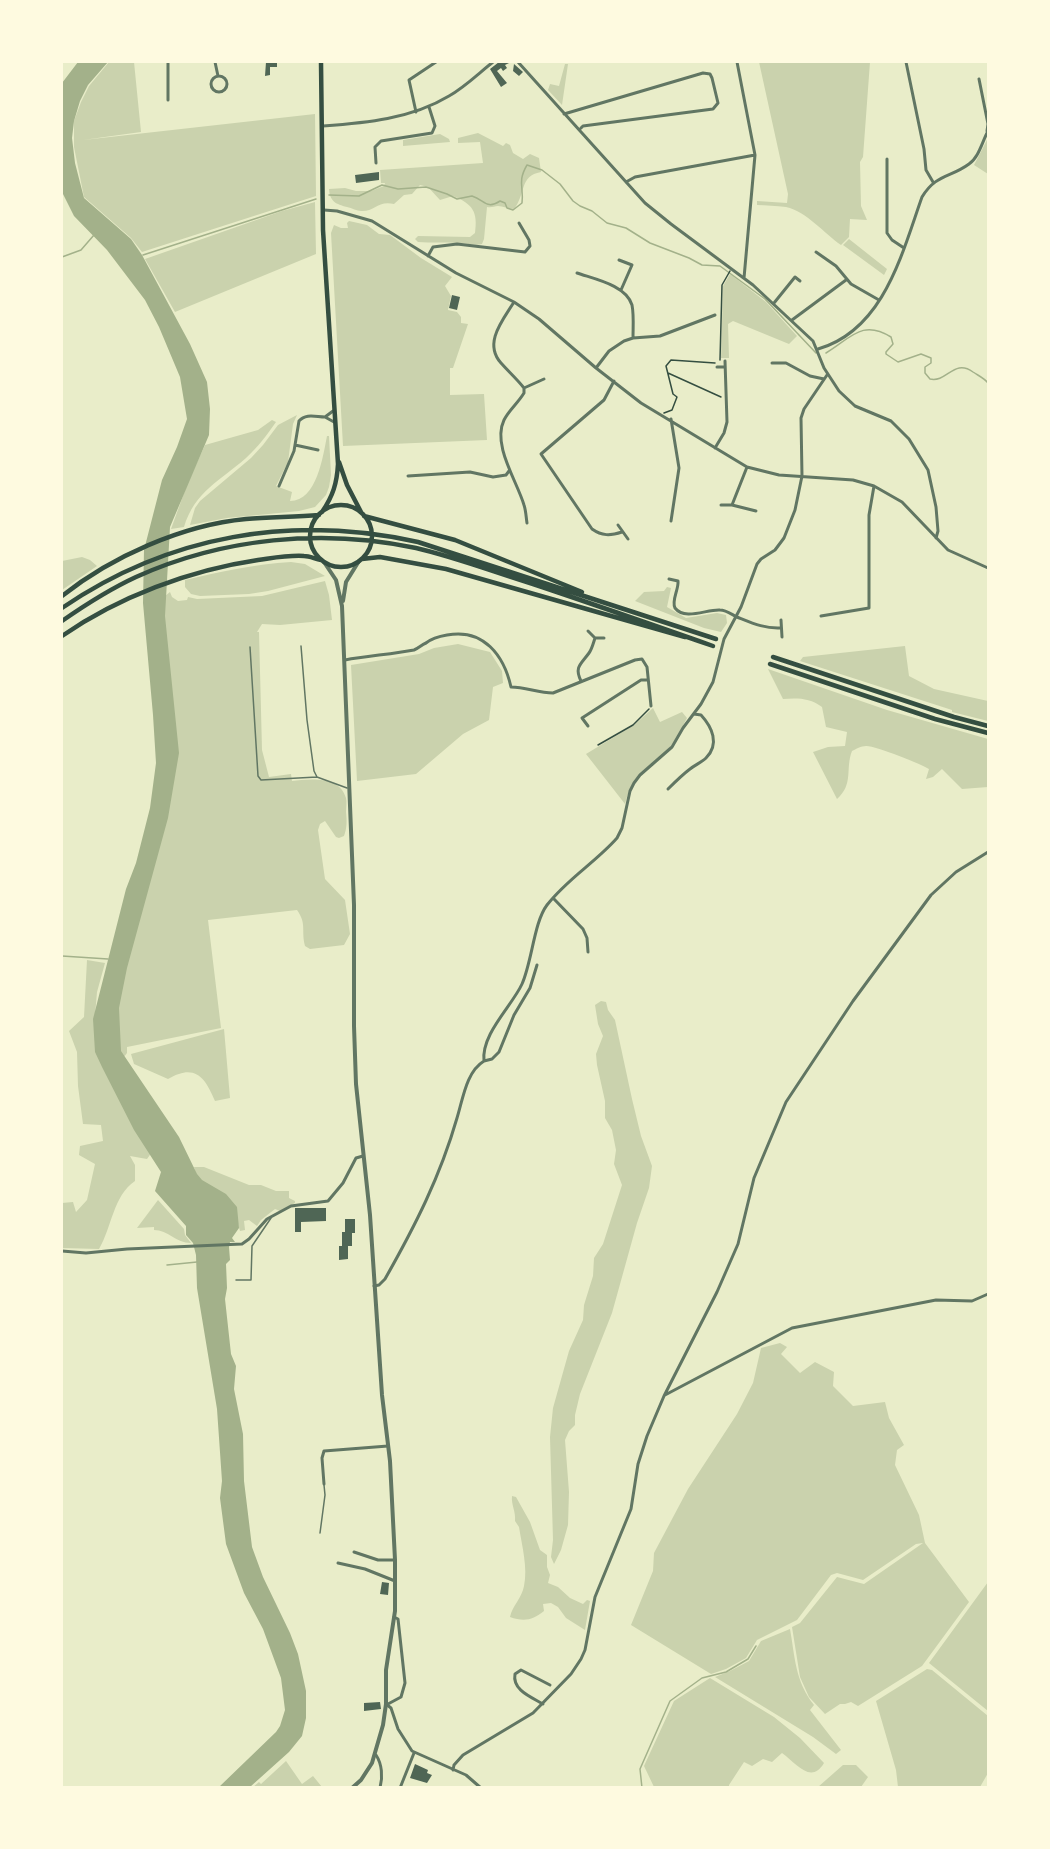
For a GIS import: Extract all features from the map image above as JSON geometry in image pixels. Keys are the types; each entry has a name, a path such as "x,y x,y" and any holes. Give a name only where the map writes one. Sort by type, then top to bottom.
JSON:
{"highway":[{"path":"321,62 322,210 337,457 336,486 310,534 313,549 323,561"},
{"path":"62,636 145,592 205,571 237,563 274,558 303,556 338,567 353,565 361,560 368,552 372,541 371,528 347,485 337,457"},
{"path":"62,596 84,580 134,551 197,529 244,519 321,514 333,507 345,506 363,515 464,543 608,603"},
{"path":"62,608 123,572 170,552 202,543 276,530 323,529 387,535 457,553 716,639"},
{"path":"62,621 136,577 203,554 276,540 326,538 386,543 416,548 456,559 713,646"},
{"path":"361,560 377,556 446,569 668,634 693,639"},
{"path":"773,657 937,712 988,726"},
{"path":"770,664 988,734"}],"street":[{"path":"168,62 168,100"},
{"path":"215,62 218,76"},
{"path":"416,112 409,80 436,62"},
{"path":"322,126 360,123 416,112 452,95 493,62"},
{"path":"518,62 564,114 581,129 645,203 744,278 813,341 818,349 826,377 839,391 855,406 891,421 909,439 928,470 932,483 938,531 936,538"},
{"path":"737,62 753,132 755,155 744,278"},
{"path":"906,62 924,149 926,170 933,182"},
{"path":"564,114 703,73 710,74 712,78 718,103 716,108 583,126 581,129"},
{"path":"218,76 223,77 227,84 220,92 214,90 212,85 218,76"},
{"path":"818,349 836,342 859,325 879,300 901,259 922,197 933,182 969,164 976,156 988,132 979,79"},
{"path":"376,163 375,147 381,141 432,133 435,126 429,107"},
{"path":"625,182 635,177 755,155"},
{"path":"887,159 887,233 892,240 904,248"},
{"path":"322,210 338,211 372,221 428,256 514,302 641,403 747,467 767,473 853,480 874,486 902,502 948,550 988,568"},
{"path":"428,256 434,247 457,244 525,252 530,246 529,240 519,223"},
{"path":"816,252 836,266 846,280 879,300"},
{"path":"619,260 632,265 621,290"},
{"path":"577,273 621,290 628,297 632,304 633,338"},
{"path":"774,303 795,277 800,281"},
{"path":"792,321 846,280"},
{"path":"514,302 498,328 493,344 498,360 524,388 524,393 504,419 501,427 502,443 509,471 515,480 525,507 527,523"},
{"path":"596,368 616,345 633,338 660,336 715,315"},
{"path":"772,363 786,363 810,376 826,377"},
{"path":"716,448 726,427 727,399 725,364 717,367"},
{"path":"484,1061 485,1049 499,1018 521,986 543,912 617,838 622,828 630,791 634,783 672,747 713,682 724,639 736,616 756,564 775,550 784,538 795,510 802,476 801,418 804,409 826,377"},
{"path":"524,388 544,379"},
{"path":"614,381 604,400 541,454 592,529 608,536 622,532"},
{"path":"325,417 333,411"},
{"path":"279,486 295,445 297,424 303,417 310,415 325,417 334,422"},
{"path":"671,420 679,468 671,521"},
{"path":"295,445 318,450"},
{"path":"732,505 747,467"},
{"path":"408,476 470,472 493,477 509,471"},
{"path":"821,616 869,609 869,515 874,486"},
{"path":"722,504 756,511"},
{"path":"618,525 628,539"},
{"path":"342,606 346,582 361,560"},
{"path":"323,561 336,580 342,606 354,905 356,1084 370,1215 395,1560 394,1617 386,1670 387,1704 376,1755 368,1771 352,1788"},
{"path":"669,579 678,581 679,587 674,603 675,608 681,612 694,614 719,610 767,629 781,628"},
{"path":"781,620 782,637"},
{"path":"588,630 595,638 604,638"},
{"path":"345,660 414,650 428,641 448,634 462,634 479,639 495,650 508,672 511,687 553,693 642,659 646,663 651,706"},
{"path":"580,681 577,674 578,666 591,651 595,638"},
{"path":"588,726 582,718 641,680 648,680"},
{"path":"668,789 691,768 709,756 712,748 714,740 710,727 701,715 694,714"},
{"path":"453,1770 454,1765 463,1755 533,1713 543,1704 571,1674 585,1650 595,1597 631,1509 638,1464 664,1396 717,1292 738,1244 754,1178 790,1094 853,1001 931,895 956,872 988,852"},
{"path":"554,899 583,929 587,938 588,952"},
{"path":"374,1286 379,1285 385,1279 423,1210 448,1149 466,1084 472,1073 484,1061 492,1059 499,1052 514,1015 530,988 537,965"},
{"path":"62,1251 86,1253 127,1249 237,1245 246,1242 267,1219 296,1204 328,1201 343,1184 356,1158 363,1156"},
{"path":"664,1396 786,1330 936,1300 972,1301 988,1294"},
{"path":"324,1484 322,1458 324,1451 388,1446"},
{"path":"354,1552 378,1560 395,1560"},
{"path":"339,1563 365,1569 395,1581"},
{"path":"387,1704 401,1697 405,1683 398,1619 394,1617"},
{"path":"543,1704 520,1690 515,1684 515,1674 521,1670 550,1686"},
{"path":"387,1704 403,1739 413,1752 472,1779 481,1788"},
{"path":"400,1788 413,1752"},
{"path":"376,1755 380,1761 380,1788"}],"lane":[{"path":"301,646 307,720 314,771 317,777"},
{"path":"250,647 258,776 261,780 317,777 348,789"},
{"path":"236,1280 251,1280 252,1246 274,1215"},
{"path":"320,1533 325,1495 324,1484"}],"path":[{"path":"662,415 672,410 677,397 673,394 667,373 666,366 671,360 718,364 720,360 722,285 728,274"},
{"path":"720,360 725,364"},
{"path":"667,373 727,399"},
{"path":"598,745 633,725 651,706"}],"shaded area":[{"path":"78,62 108,62 88,85 74,121 72,138 75,163 84,198 131,239 142,255 190,344 207,382 210,409 209,435 170,527 165,616 179,753 168,818 127,968 119,1008 121,1051 179,1137 197,1174 202,1180 226,1194 237,1207 239,1228 232,1238 235,1242 230,1242 229,1247 230,1260 226,1264 225,1299 231,1354 236,1366 234,1389 243,1434 244,1481 252,1547 298,1654 306,1691 306,1718 302,1736 289,1752 250,1787 219,1787 276,1732 285,1710 281,1678 263,1629 244,1593 226,1544 220,1498 222,1481 217,1409 197,1288 196,1255 193,1243 186,1235 186,1226 155,1191 161,1172 134,1130 95,1052 93,1019 126,889 136,863 150,808 156,763 143,603 144,550 162,480 187,419 180,377 145,300 107,250 74,216 62,192 62,83"},
{"path":"109,62 134,62 141,132 83,140 315,114 316,196 142,252 131,238 84,197 74,147 74,121 81,102 89,86"},
{"path":"759,62 870,62 863,157 860,162 861,206 867,220 850,219 849,237 841,245 801,213 786,207 757,205 757,201 787,203 788,194"},
{"path":"565,64 568,64 562,105 548,90 550,84 559,86"},
{"path":"478,133 503,146 506,143 510,145 513,153 523,159 530,154 539,158 541,172 529,177 514,209 500,206 487,207 482,244 418,242 415,239 418,236 470,237 475,233 476,219 470,206 453,196 440,200 428,187 420,185 412,194 404,195 394,204 384,204 365,211 340,205 331,197 329,189 371,191 384,186 385,183 381,183 380,170 483,163 480,142 458,143 458,138"},
{"path":"440,134 450,142 403,146 403,140"},
{"path":"988,138 988,174 974,165"},
{"path":"315,202 316,254 175,312 145,259 282,211"},
{"path":"349,221 367,225 379,234 390,235 452,277 445,286 451,296 448,310 457,312 461,317 461,323 468,324 453,368 450,368 450,395 484,394 487,440 343,446 331,233 334,225 348,228"},
{"path":"849,239 887,269 884,275 843,245"},
{"path":"730,274 766,302 797,336 789,344 733,321 728,324 729,358 721,358 723,286"},
{"path":"297,415 293,424 288,462 276,486 292,492 290,501 307,494 317,476 327,436 329,436 331,475 329,487 326,495 315,507 190,525 195,508 200,501 251,458 278,425"},
{"path":"272,420 276,422 254,450 202,495 184,527 171,529 188,482 205,445 258,430"},
{"path":"82,557 97,566 62,590 62,561"},
{"path":"291,562 305,564 325,576 249,594 200,596 191,594 185,587 185,580 251,566"},
{"path":"325,581 332,620 280,625 262,624 257,632 259,632 262,750 269,777 291,774 292,781 323,780 337,785 343,791 346,798 344,836 336,837 325,821 320,824 318,830 325,879 345,900 350,934 344,945 310,949 305,946 303,923 297,910 208,920 221,1028 127,1047 127,1053 121,1061 113,1033 123,975 158,849 160,600 170,592 172,597 178,601 187,600 188,597 197,599 262,596"},
{"path":"667,587 671,588 667,607 686,618 717,613 726,615 727,623 721,632 704,628 635,601 644,592 664,591"},
{"path":"458,644 490,652 502,671 503,683 493,687 489,720 463,734 416,774 357,781 351,665 419,654 434,648"},
{"path":"905,646 909,676 934,689 988,701 988,721 952,712 952,710 800,661 803,657"},
{"path":"768,669 887,710 988,739 988,787 962,789 942,769 933,777 926,779 929,769 888,752 864,746 852,751 846,788 837,799 813,752 828,747 845,746 847,732 826,727 822,707 817,704 804,699 783,699"},
{"path":"653,708 660,722 682,712 687,718 670,747 638,775 625,804 586,754 634,725"},
{"path":"87,960 105,963 97,992 95,1016 152,1152 147,1159 130,1156 135,1165 135,1181 117,1203 99,1249 62,1248 62,1203 73,1202 76,1212 87,1200 95,1164 79,1155 80,1146 103,1141 101,1125 83,1124 78,1086 77,1052 69,1031 84,1017"},
{"path":"601,1001 606,1002 615,1020 641,1136 652,1166 649,1188 612,1313 580,1394 575,1425 565,1440 569,1492 568,1525 561,1550 554,1564 551,1557 553,1540 550,1437 553,1408 569,1351 583,1320 584,1305 593,1276 594,1258 603,1244 622,1185 614,1164 616,1150 612,1130 605,1118 605,1101 597,1065 596,1054 603,1036 598,1024 595,1005"},
{"path":"224,1029 230,1098 215,1101 207,1085 198,1075 185,1072 168,1079 134,1064 131,1054"},
{"path":"194,1167 204,1167 249,1185 261,1185 276,1191 289,1191 289,1198 295,1203 280,1211 275,1209 257,1226 249,1220 244,1221 245,1230 240,1231 238,1224 199,1184"},
{"path":"158,1200 184,1229 191,1243 154,1230 154,1227 137,1228"},
{"path":"780,1343 787,1347 781,1354 800,1373 815,1362 834,1372 833,1386 853,1406 885,1402 889,1418 904,1445 897,1450 895,1465 919,1515 925,1543 969,1602 922,1666 858,1706 851,1702 840,1704 825,1714 809,1697 800,1677 792,1627 800,1623 837,1577 864,1584 923,1543 916,1544 863,1580 837,1573 831,1575 797,1620 757,1640 746,1658 711,1674 631,1625 653,1571 654,1553 688,1489 737,1414 753,1383 761,1348"},
{"path":"512,1496 516,1497 530,1522 540,1550 547,1555 550,1575 548,1583 583,1604 587,1600 590,1601 585,1630 566,1618 558,1607 551,1603 543,1604 544,1611 532,1618 524,1620 510,1617 523,1590 525,1579 523,1549 519,1527 515,1521"},
{"path":"988,1582 988,1711 929,1663"},
{"path":"790,1629 799,1678 814,1705 810,1710 841,1750 836,1754 813,1737 715,1677 749,1661 761,1641"},
{"path":"927,1669 932,1670 988,1716 988,1773 980,1787 898,1787 896,1770 876,1701"},
{"path":"710,1678 774,1717 800,1738 824,1763 814,1772 809,1772 803,1770 782,1753 772,1762 763,1759 752,1766 744,1762 729,1787 654,1787 644,1766 674,1701"},
{"path":"286,1761 302,1784 313,1776 322,1787 253,1787 259,1782 261,1784"},
{"path":"843,1765 856,1765 868,1777 861,1787 818,1787"}],"building":[{"path":"266,62 277,62 277,67 270,67 270,75 265,76"},
{"path":"499,62 511,62 505,65 507,68 503,71 501,68 497,71 507,83 501,87 490,69"},
{"path":"514,64 523,72 519,76 513,71"},
{"path":"379,172 379,180 356,183 355,175"},
{"path":"452,295 460,297 457,310 449,308"},
{"path":"295,1208 326,1208 326,1221 301,1222 301,1232 295,1232"},
{"path":"345,1219 355,1219 355,1233 352,1233 352,1246 348,1246 348,1259 339,1260 339,1246 342,1246"},
{"path":"382,1582 389,1583 388,1595 380,1594"},
{"path":"380,1702 381,1709 364,1711 364,1703"},
{"path":"415,1764 428,1770 427,1773 432,1775 427,1783 410,1778"}],"waterway":[{"path":"329,195 359,196 382,185 398,189 426,187 457,199 472,196 492,205 500,201 513,210 522,203 522,180 527,165 542,170 560,184 573,201 592,211 607,223 626,228 650,243 702,265 720,266 765,299 816,353"},
{"path":"143,255 316,199"},
{"path":"62,257 81,250 94,235"},
{"path":"826,353 857,333 872,330 891,337 893,344 886,354 898,362 921,354 931,358 931,363 925,367 925,373 930,379 941,378 956,369 966,368 988,383"},
{"path":"62,956 108,959"},
{"path":"167,1265 197,1262"},
{"path":"642,1788 640,1769 670,1701 702,1678 726,1672 748,1659 756,1646"}]}
